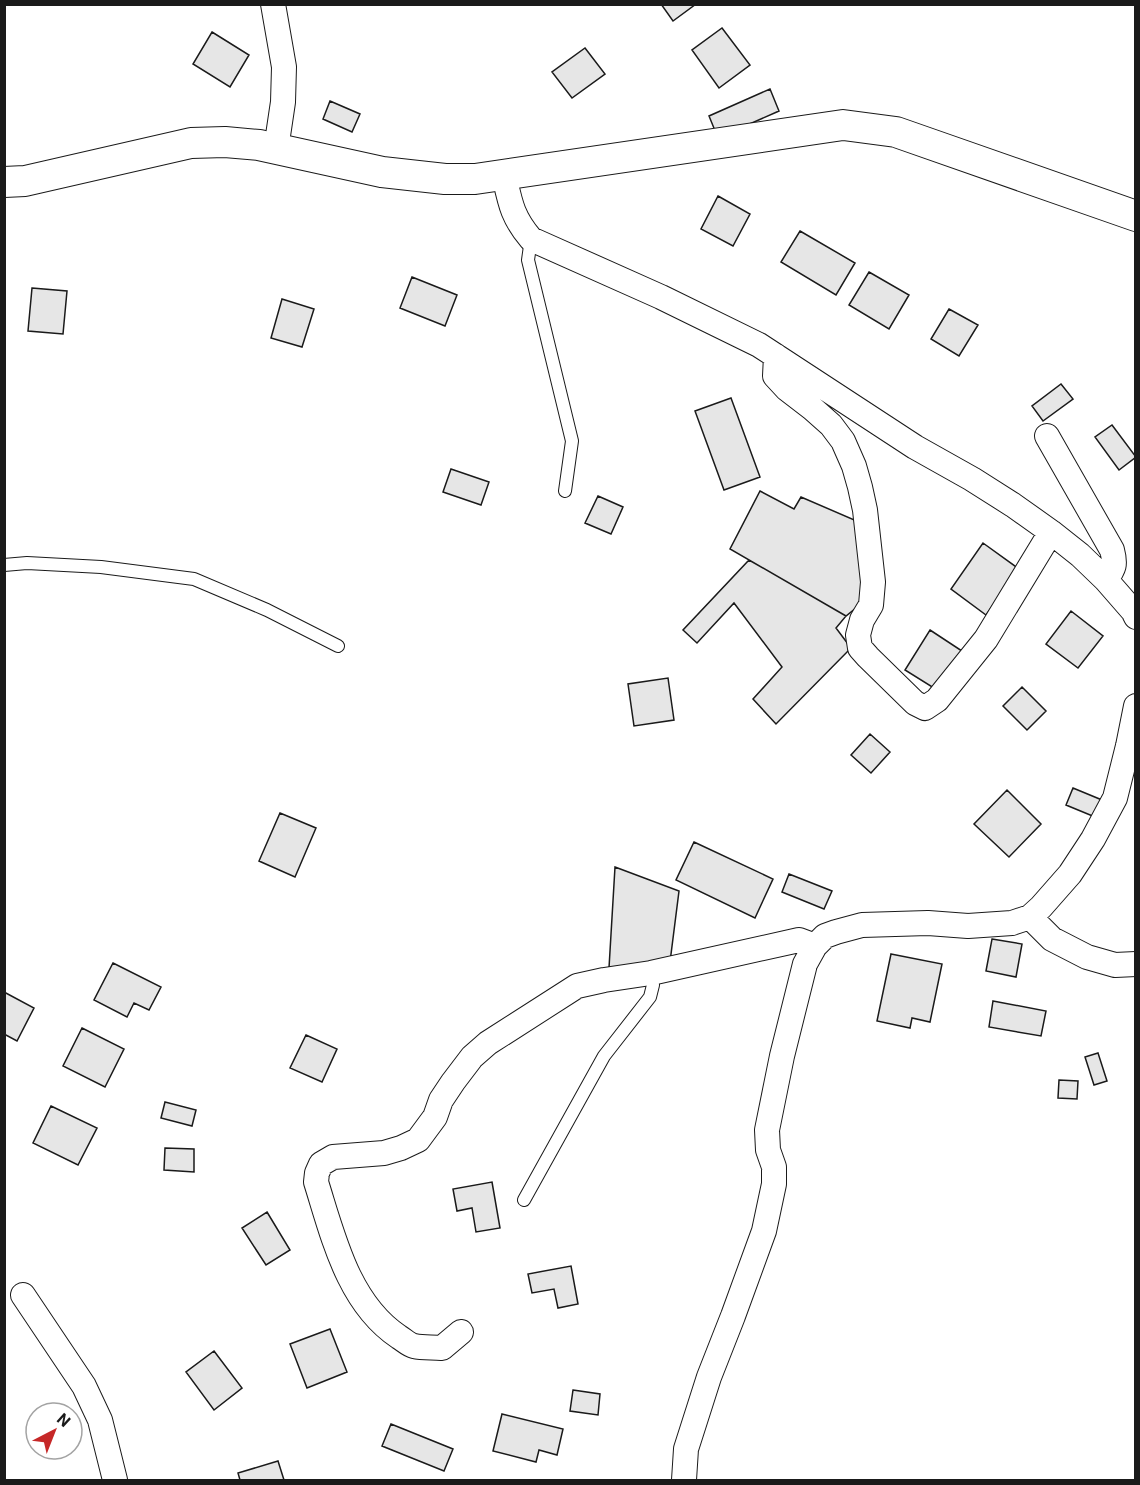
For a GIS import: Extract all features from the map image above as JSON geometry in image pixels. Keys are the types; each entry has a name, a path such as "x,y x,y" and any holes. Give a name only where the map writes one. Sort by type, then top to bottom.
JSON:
{"street":[{"path":"273,4 284,67 284,102 276,149"},
{"path":"4,182 25,181 190,143 225,142 259,145 382,172 475,180 843,124 896,132 1136,216"},
{"path":"504,175 512,212 531,239 661,297 759,345 906,441 1013,505 1051,532 1106,580 1136,616"},
{"path":"776,356 775,376 831,425 843,441 854,466 865,510 873,582 871,606 862,620 858,635 860,648 915,703 925,708 937,700 986,639 1051,532"},
{"path":"1047,436 1112,550 1115,559 1114,567 1106,580"},
{"path":"684,1480 686,1449 709,1377 764,1231 774,1184 774,1167 768,1150 766,1130 805,964 815,946 825,936 862,925 928,923 968,926 1012,923 1030,916 1070,874 1093,839 1115,798 1136,706"},
{"path":"1030,916 1052,939 1087,957 1115,966 1136,964"},
{"path":"461,1332 442,1348 413,1346 387,1329 369,1308 351,1280 335,1242 316,1182 321,1164 333,1156 384,1153 418,1140 435,1117 441,1100 472,1057 488,1043 578,986 651,973 799,940 815,946"},
{"path":"22,1295 84,1386 100,1420 115,1480"}],"lane":[{"path":"531,239 528,260 572,441 565,491"},
{"path":"4,565 27,563 101,567 194,579 267,610 338,646"},
{"path":"524,1200 604,1056 650,997 653,985 651,973"}],"building":[{"path":"661,4 696,4 673,21"},
{"path":"722,28 750,65 719,88 692,50"},
{"path":"212,32 249,55 230,87 193,64"},
{"path":"585,48 605,74 572,98 552,72"},
{"path":"770,89 779,111 718,138 709,116"},
{"path":"330,101 360,114 352,132 323,119"},
{"path":"718,196 750,214 733,246 701,229"},
{"path":"800,231 855,263 836,295 781,262"},
{"path":"869,272 909,295 889,329 849,305"},
{"path":"412,277 457,295 445,326 400,308"},
{"path":"32,288 67,291 63,334 28,331"},
{"path":"282,299 314,309 302,347 271,338"},
{"path":"949,309 978,325 959,356 931,339"},
{"path":"1061,384 1073,399 1043,421 1032,406"},
{"path":"731,398 760,477 724,490 695,411"},
{"path":"1112,425 1136,457 1119,470 1095,437"},
{"path":"451,469 489,482 481,505 443,492"},
{"path":"760,491 794,509 801,497 859,522 867,599 846,616 730,549"},
{"path":"598,496 623,507 611,534 585,523"},
{"path":"983,543 1019,569 986,615 951,589"},
{"path":"749,560 846,616 836,628 851,648 776,724 753,699 782,667 734,603 697,643 683,630"},
{"path":"1071,611 1103,636 1078,668 1046,644"},
{"path":"930,630 962,651 937,690 905,670"},
{"path":"668,678 674,720 634,726 628,684"},
{"path":"1022,687 1046,711 1027,730 1003,706"},
{"path":"870,734 890,752 871,773 851,755"},
{"path":"1073,788 1102,800 1095,817 1066,805"},
{"path":"1007,790 1041,824 1009,857 974,824"},
{"path":"280,813 316,828 295,877 259,861"},
{"path":"694,842 773,879 755,918 676,880"},
{"path":"615,867 679,891 670,962 609,968"},
{"path":"789,874 832,891 824,909 782,892"},
{"path":"992,939 1022,944 1016,977 986,971"},
{"path":"891,954 942,964 930,1022 912,1018 910,1028 877,1021"},
{"path":"113,963 161,987 149,1010 134,1003 127,1017 94,1000"},
{"path":"4,992 34,1008 17,1041 4,1034"},
{"path":"993,1001 1046,1011 1041,1036 989,1027"},
{"path":"82,1028 124,1049 105,1087 63,1066"},
{"path":"306,1035 337,1049 322,1082 290,1068"},
{"path":"1098,1053 1107,1081 1094,1085 1085,1057"},
{"path":"1059,1080 1078,1081 1077,1099 1058,1098"},
{"path":"165,1102 196,1110 192,1126 161,1118"},
{"path":"51,1106 97,1128 78,1165 33,1143"},
{"path":"165,1148 194,1149 194,1172 164,1170"},
{"path":"492,1182 500,1228 476,1232 472,1208 457,1211 453,1189"},
{"path":"267,1212 290,1250 266,1265 242,1228"},
{"path":"571,1266 578,1304 558,1308 554,1289 532,1293 528,1274"},
{"path":"330,1329 347,1372 307,1388 290,1344"},
{"path":"214,1351 242,1388 214,1410 186,1372"},
{"path":"573,1390 600,1394 598,1415 570,1411"},
{"path":"502,1414 563,1429 557,1455 539,1450 536,1462 493,1451"},
{"path":"391,1424 453,1449 444,1471 382,1446"},
{"path":"278,1461 284,1480 240,1480 238,1473"}]}
